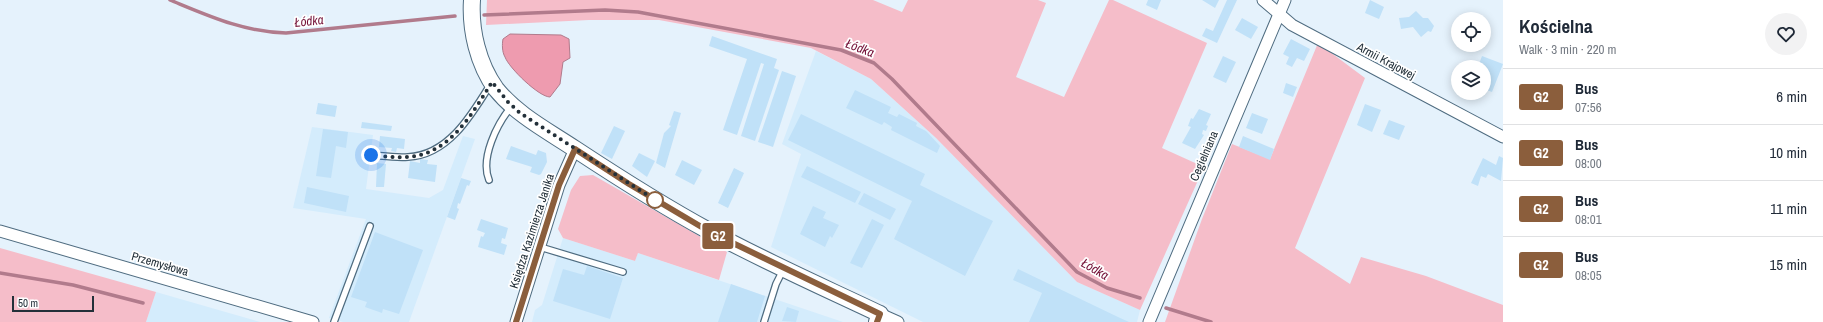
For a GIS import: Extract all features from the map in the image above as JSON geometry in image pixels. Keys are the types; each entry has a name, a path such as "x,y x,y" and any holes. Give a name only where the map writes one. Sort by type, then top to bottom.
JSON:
{"street":[{"path":"472,0 473,25 476,44 492,82 512,106 520,113 629,184 704,228 784,268 878,318 898,322"},
{"name":"Armii Krajowej","path":"1263,0 1292,25 1503,137"},
{"name":"Cegielniana","path":"1149,322 1285,0"},
{"name":"Księdza Kazimierza Janika","path":"516,322 564,171 575,149"},
{"name":"Przemysłowa","path":"0,231 312,322"}],"lane":[{"path":"371,155 408,157 435,150 443,146 465,122 492,82"},
{"path":"489,180 485,168 486,158 501,119 512,106"},
{"path":"334,322 370,226"},
{"path":"540,247 623,272"},
{"path":"764,322 776,284 784,268"}],"shaded area":[{"path":"487,0 873,0 902,12 908,0 1038,0 1046,3 1016,77 1064,97 1109,0 1113,0 1207,43 1162,148 1204,167 1140,310 1077,282 936,138 871,79 811,48 659,20 589,20 486,25"},
{"path":"510,34 561,35 569,39 570,58 563,62 560,84 550,97 545,96 532,87 512,68 508,62 503,53 502,43 503,39"},
{"path":"1318,43 1365,78 1295,248 1350,284 1361,257 1426,276 1503,305 1503,322 1165,322 1202,219 1232,144 1270,159"},
{"path":"816,51 871,79 936,138 1077,282 1140,310 1137,322 923,322 771,247 801,154 782,144"},
{"path":"312,127 373,135 366,189 429,198 443,190 463,136 475,139 409,322 343,322 329,318 366,219 293,208"},
{"path":"593,175 727,252 719,280 638,253 635,261 563,238 558,229 571,190 580,176"},
{"path":"563,238 635,261 638,253 843,322 532,322 535,310 542,305"},
{"path":"0,248 156,292 146,322 0,322"},
{"path":"156,292 260,322 146,322"}],"building":[{"path":"1148,0 1161,0 1157,10 1146,5"},
{"path":"1202,0 1219,0 1215,8"},
{"path":"1227,0 1237,0 1217,43 1202,36 1206,28 1213,31"},
{"path":"1370,0 1384,7 1379,19 1365,13"},
{"path":"1416,11 1423,18 1428,18 1434,26 1431,32 1428,31 1421,37 1413,27 1401,29 1399,18 1409,17"},
{"path":"1242,18 1258,27 1251,39 1235,30"},
{"path":"712,36 777,59 774,68 779,70 755,141 741,136 764,64 761,63 737,135 723,130 747,59 709,46"},
{"path":"1291,39 1310,49 1304,61 1297,58 1292,67 1286,64 1289,57 1283,54"},
{"path":"1223,56 1236,62 1226,83 1213,77"},
{"path":"1482,56 1503,64 1492,92 1491,60 1481,60"},
{"path":"782,71 796,76 773,147 758,142"},
{"path":"1286,83 1297,87 1293,97 1283,93"},
{"path":"855,90 891,107 888,113 897,117 899,114 917,123 916,126 926,131 940,146 937,153 891,130 892,127 884,122 882,125 846,108"},
{"path":"318,103 337,106 335,117 316,114"},
{"path":"1365,104 1381,110 1372,132 1357,125"},
{"path":"1199,109 1211,114 1206,125 1208,126 1206,131 1203,130 1202,134 1204,135 1195,149 1182,143 1191,127 1188,126 1191,118 1193,119"},
{"path":"674,111 681,113 665,168 656,163 664,133 671,126 669,125"},
{"path":"1252,113 1268,119 1262,134 1246,128"},
{"path":"801,114 925,174 920,185 993,221 965,276 894,239 912,201 788,140"},
{"path":"1389,120 1405,126 1399,140 1383,134"},
{"path":"362,122 392,126 391,131 361,128"},
{"path":"614,126 625,131 612,159 601,153"},
{"path":"323,129 348,132 346,148 336,146 331,178 316,176"},
{"path":"380,136 405,139 404,149 397,148 396,152 391,151 392,148 379,147"},
{"path":"1243,136 1274,149 1270,160 1239,147"},
{"path":"511,146 536,155 538,150 546,153 547,162 541,174 539,175 530,172 532,167 506,159"},
{"path":"639,153 655,161 647,177 632,166"},
{"path":"1499,156 1503,158 1501,181 1488,174 1486,178 1481,176 1478,186 1471,183 1483,158 1496,165"},
{"path":"420,159 428,160 427,164 437,165 435,182 408,178 410,161 420,163"},
{"path":"682,160 702,170 694,185 675,175"},
{"path":"377,163 386,164 384,187 376,187"},
{"path":"807,166 861,192 855,203 801,177"},
{"path":"734,168 744,173 728,208 718,203"},
{"path":"461,178 471,181 469,186 467,185 460,204 458,203 457,208 459,209 455,220 447,217"},
{"path":"307,187 349,196 346,212 304,203"},
{"path":"864,193 896,209 890,220 858,204"},
{"path":"813,206 826,212 823,218 839,225 832,238 830,236 825,247 800,234"},
{"path":"481,219 508,228 505,239 502,238 501,243 507,245 504,255 478,247 481,236 483,237 485,233 477,230"},
{"path":"872,219 884,225 862,268 850,263"},
{"path":"375,232 423,250 399,314 383,309 382,313 365,307 367,302 351,297"},
{"path":"587,266 623,278 610,319 553,301 563,269 584,275"},
{"path":"1018,269 1129,322 1029,322 1042,293 1013,280"},
{"path":"731,284 765,296 757,322 718,322"},
{"path":"787,307 799,311 796,322 782,321"}],"waterway":[{"name":"Łódka","path":"170,0 241,26 256,30 286,33 455,16"},
{"name":"Łódka","path":"484,15 605,10 638,12 841,50 874,63 892,79 1077,272 1107,288 1140,298"},
{"path":"0,273 73,285 143,303"},
{"name":"Łódka","path":"1166,308 1211,322"}],"bus line":[{"name":"G2","path":"516,322 559,185 575,149 629,184 710,232 880,314 877,322"}],"route":[{"path":"371,155 408,157 424,154 443,146 477,108 492,82 508,102 520,113 655,200"}]}
